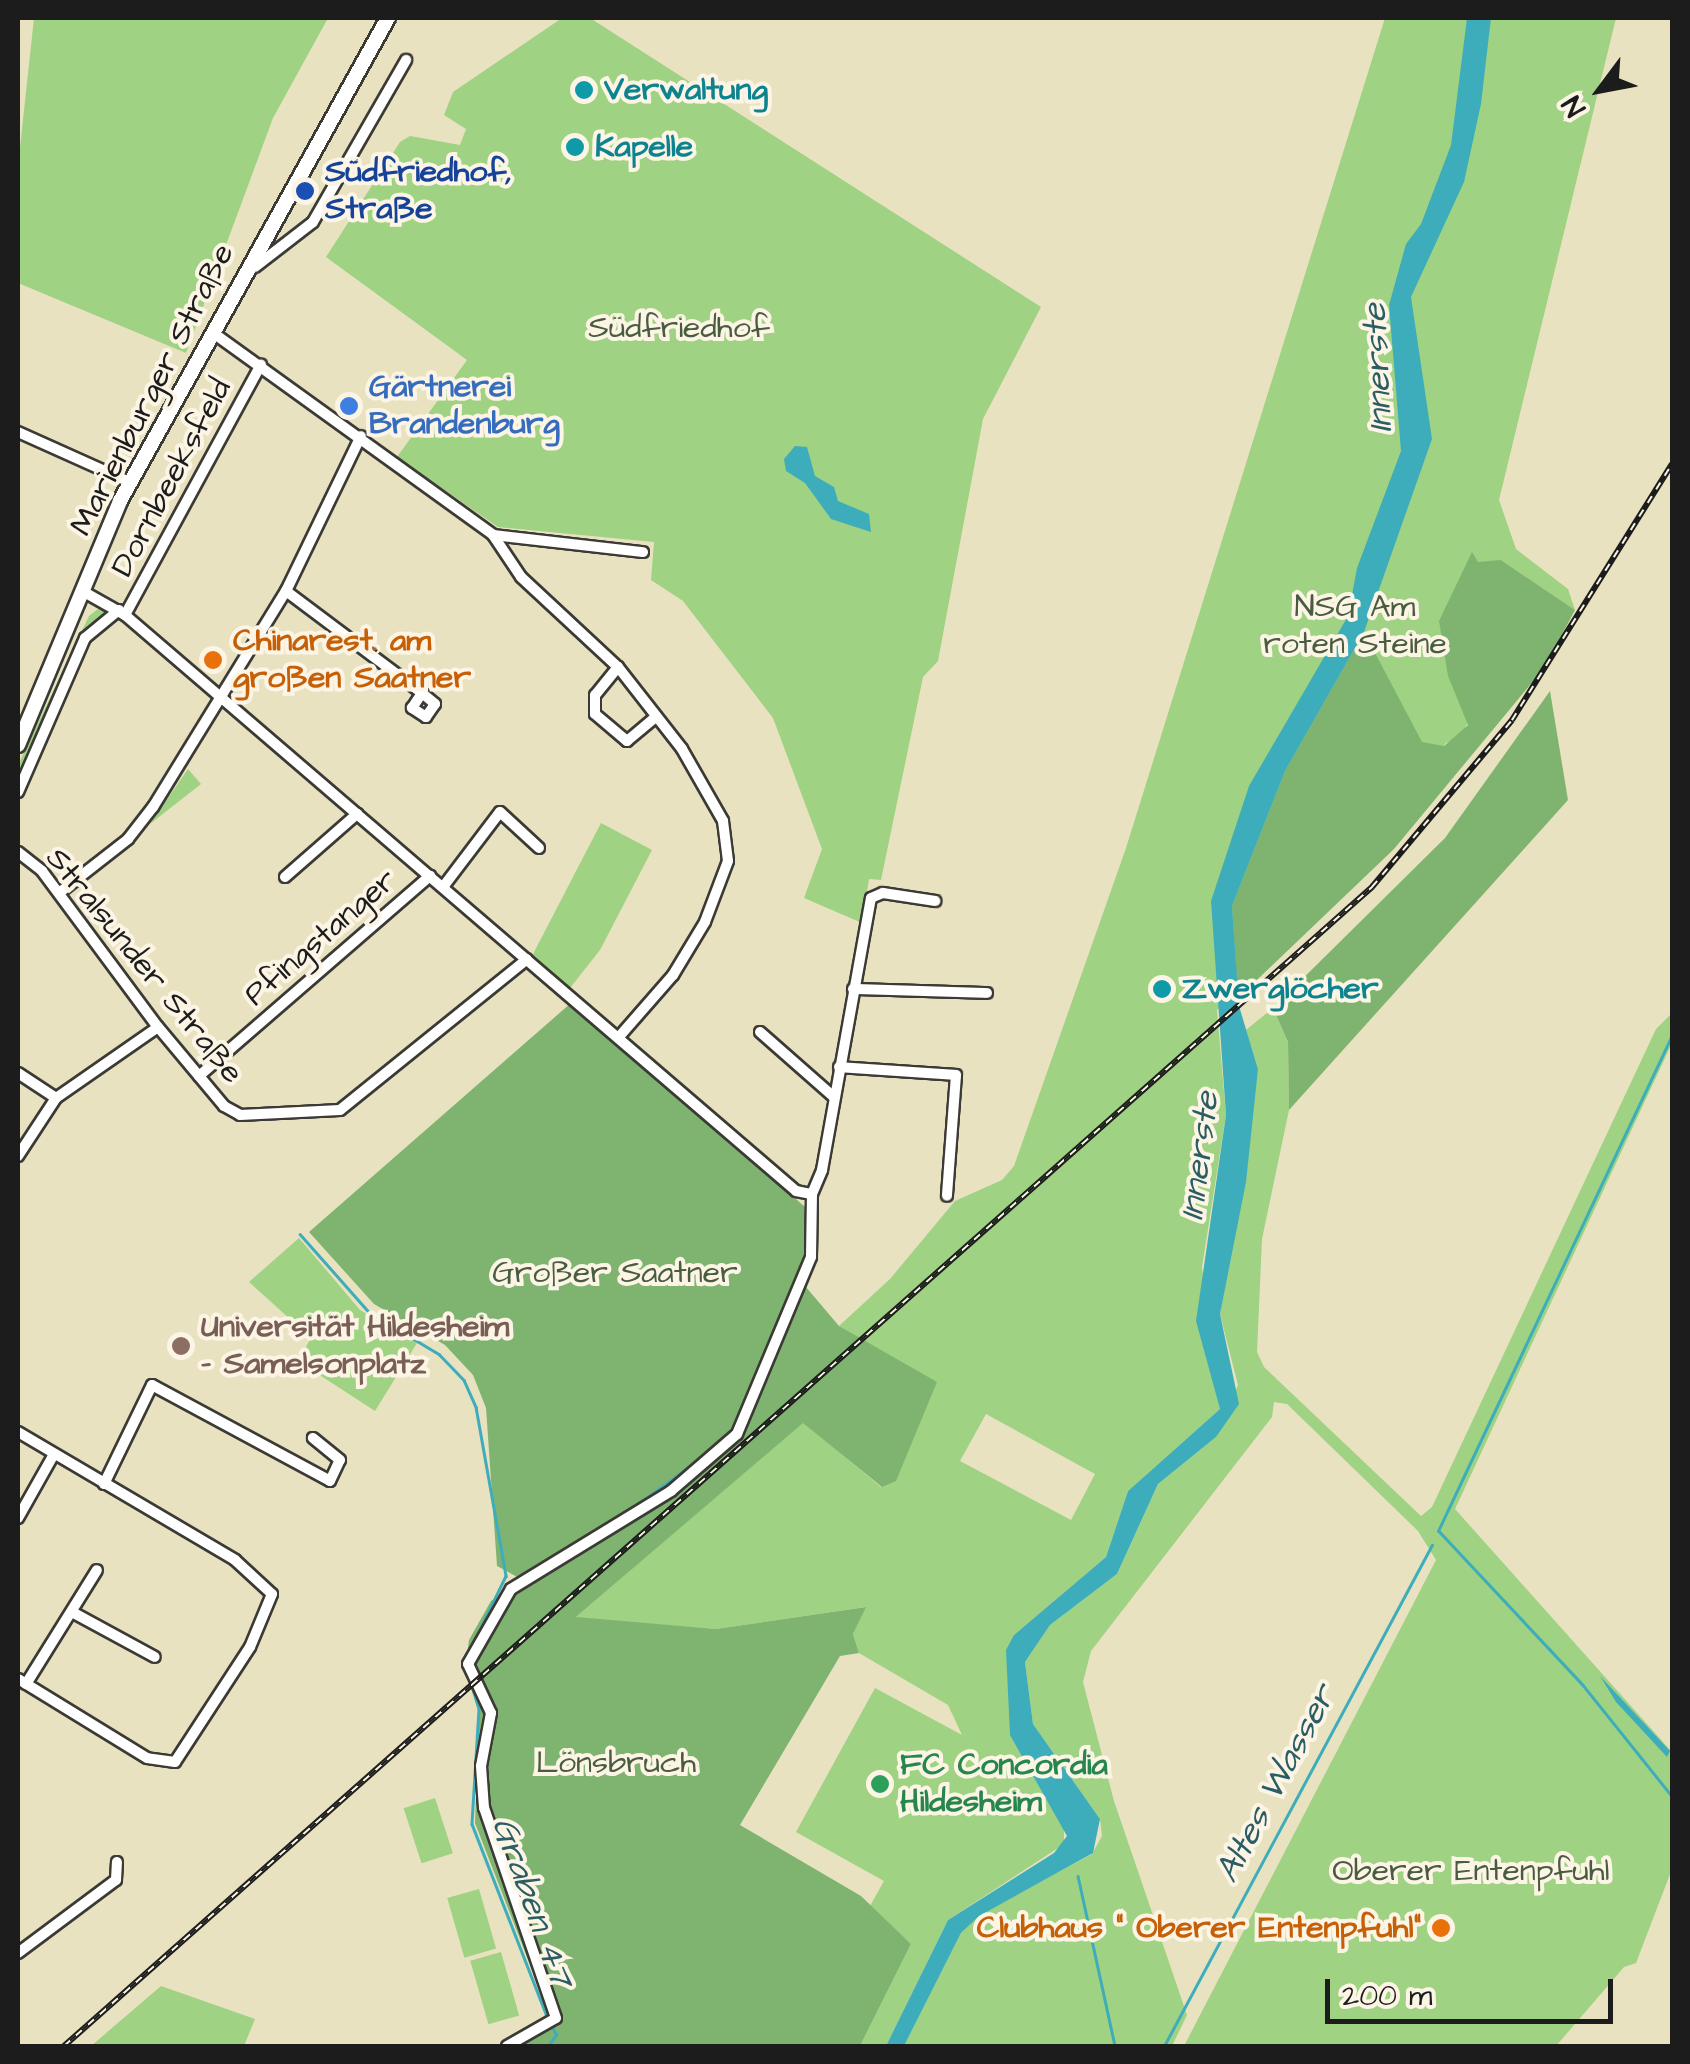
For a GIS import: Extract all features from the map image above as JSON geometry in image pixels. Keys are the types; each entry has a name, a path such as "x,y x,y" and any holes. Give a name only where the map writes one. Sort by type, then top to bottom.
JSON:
{"main road":[{"name":"Marienburger Straße","path":"18,745 130,482 268,226 388,18"}],"street":[{"path":"239,281 313,222 406,60"},
{"name":"Marienburger Straße","path":"268,226 292,237"},
{"path":"212,332 493,534 521,577 618,667 714,802 728,860 682,961 619,1037"},
{"name":"Dornbeeksfeld","path":"122,612 261,364"},
{"path":"18,432 130,482"},
{"path":"59,893 128,839 286,591 360,436"},
{"path":"493,534 643,552"},
{"path":"286,591 422,693"},
{"path":"86,592 122,612 796,1191 812,1194"},
{"path":"18,792 84,638 122,612"},
{"path":"618,667 595,694 596,714 628,741 656,717"},
{"path":"443,887 500,812 539,848"},
{"path":"286,878 357,814"},
{"name":"Stralsunder Straße","path":"18,852 59,893 158,1028 232,1112 317,1116 340,1110 528,959"},
{"name":"Pfingstanger","path":"199,1076 430,876"},
{"path":"508,2046 556,2018 484,1808 480,1766 491,1713 468,1664 510,1590 671,1491 737,1434 811,1257 812,1194 871,898 883,893 935,901"},
{"path":"853,989 987,992"},
{"path":"18,1156 56,1098 158,1028"},
{"path":"760,1032 834,1097"},
{"path":"840,1067 956,1075 947,1196"},
{"path":"18,1073 56,1098"},
{"path":"104,1484 152,1385 330,1481 340,1460 312,1438"},
{"path":"18,1432 235,1560 272,1594 250,1647 175,1762 148,1758 22,1681 97,1570"},
{"path":"18,1518 54,1454"},
{"path":"72,1612 155,1657"},
{"path":"18,1954 116,1880 117,1862"}],"green space":[{"path":"34,18 328,18 273,118 186,353 18,283 18,166"},
{"name":"Südfriedhof","path":"562,18 590,18 1041,307 983,419 938,661 923,677 881,880 869,879 862,923 804,898 822,849 773,718 683,601 651,580 654,542 498,527 397,457 467,360 326,257 400,142 410,136 460,145 466,129 444,115 453,92"},
{"name":"NSG Am roten Steine","path":"1385,18 1616,18 1499,500 1516,549 1568,589 1575,610 1501,560 1487,693 1459,737 1446,743 1255,978 1217,1010 1226,1115 1202,1267 1220,1409 1128,1491 1106,1557 1014,1635 1023,1760 1064,1820 1064,1844 948,1920 886,2046 860,2046 911,1944 870,1906 884,1881 796,1832 875,1688 962,1735 948,1705 859,1653 853,1634 865,1607 716,1629 575,1618 803,1422 881,1487 859,1340 839,1326 890,1279 955,1201 1002,1180 1014,1166 1126,848","holes":["986,1414 1095,1474 1071,1520 960,1461"]},
{"path":"1472,552 1478,562 1501,560 1575,610 1544,668 1394,849 1238,998 1232,906 1285,771 1364,632 1422,742 1444,746 1468,725 1448,676 1439,621"},
{"path":"103,605 108,614 94,625 18,781 18,765 89,616"},
{"path":"1550,691 1568,800 1289,1110 1288,1042 1273,1008 1445,838"},
{"path":"188,769 201,784 150,824"},
{"path":"601,823 652,850 600,950 570,988 532,956"},
{"path":"571,1003 812,1213 800,1280 839,1326 937,1382 896,1481 882,1487 803,1423 576,1617 716,1629 866,1607 853,1634 859,1653 840,1656 740,1825 861,1896 911,1944 860,2046 517,2046 554,2027 475,1823 479,1713 465,1670 469,1640 491,1601 521,1579 497,1566 486,1408 473,1375 445,1345 374,1304 309,1232"},
{"name":"Oberer Entenpfuhl","path":"1273,1008 1288,1042 1289,1110 1262,1239 1257,1352 1264,1367 1421,1516 1432,1507 1656,1029 1672,1013 1672,1043 1455,1509 1672,1752 1672,1869 1636,1963 1624,1967 1556,2046 1184,2046 1436,1560 1418,1531 1287,1404 1274,1402 1272,1417 1091,1651 1083,1682 1114,1801 1187,2015 1172,2046 904,2046 961,1933 979,1915 1092,1854 1102,1836 1100,1819 1033,1724 1025,1662 1050,1625 1117,1574 1158,1484 1216,1437 1238,1385 1220,1314 1258,1069 1246,1030"},
{"path":"299,1238 360,1310 417,1343 375,1411 298,1361 311,1338 249,1282"},
{"path":"435,1798 453,1853 422,1863 404,1808"},
{"path":"479,1889 496,1949 464,1958 447,1898"},
{"path":"501,1952 519,2015 488,2024 470,1961"},
{"path":"161,1986 255,2019 244,2046 91,2046"}],"water":[{"path":"1467,18 1491,18 1481,104 1464,182 1411,297 1432,439 1364,632 1285,771 1232,906 1239,1006 1258,1069 1246,1182 1220,1314 1239,1404 1216,1437 1158,1484 1117,1574 1050,1625 1025,1662 1033,1724 1100,1819 1093,1853 979,1916 961,1933 904,2046 886,2046 948,1920 1054,1853 1067,1836 1010,1735 1006,1650 1014,1635 1106,1557 1128,1491 1220,1409 1196,1321 1226,1115 1211,901 1249,786 1348,616 1357,568 1401,451 1389,305 1406,244 1421,224 1451,145"},
{"path":"795,446 807,447 815,476 834,487 838,501 869,514 871,532 831,519 805,483 786,471 784,459"},
{"path":"1600,1676 1670,1751 1667,1757 1616,1702"}],"waterway":[{"name":"Altes Wasser","path":"1438,1531 1672,1035"},
{"name":"Graben 47","path":"300,1234 369,1312 439,1354 464,1380 476,1407 506,1576 467,1657"},
{"path":"623,1515 705,1455"},
{"path":"1439,1531 1583,1685 1672,1796"},
{"name":"Altes Wasser","path":"1164,2046 1432,1545"},
{"path":"524,1573 552,1558"},
{"name":"Graben 47","path":"470,1679 479,1709 472,1824 548,2019"},
{"name":"Altes Wasser","path":"1078,1876 1115,2046"},
{"name":"Graben 47","path":"548,2046 556,2035 552,2027"}],"railway":[{"path":"64,2046 1372,887 1512,720 1672,464"}],"place":[{"name":"Verwaltung","path":"584,90"},
{"name":"Kapelle","path":"575,147"},
{"name":"Südfriedhof, Straße","path":"305,191"},
{"name":"Gärtnerei Brandenburg","path":"349,406"},
{"name":"Chinarest. am großen Saatner","path":"213,660"},
{"name":"Zwerglöcher","path":"1162,989"},
{"name":"Universität Hildesheim - Samelsonplatz","path":"181,1346"},
{"name":"FC Concordia Hildesheim","path":"880,1784"},
{"name":"Clubhaus \" Oberer Entenpfuhl\"","path":"1441,1928"}],"water label":[{"name":"Innerste","path":"1378,368"},
{"name":"Innerste","path":"1200,1156"}],"park label":[{"name":"Großer Saatner","path":"615,1273"},
{"name":"Lönsbruch","path":"616,1763"}]}
